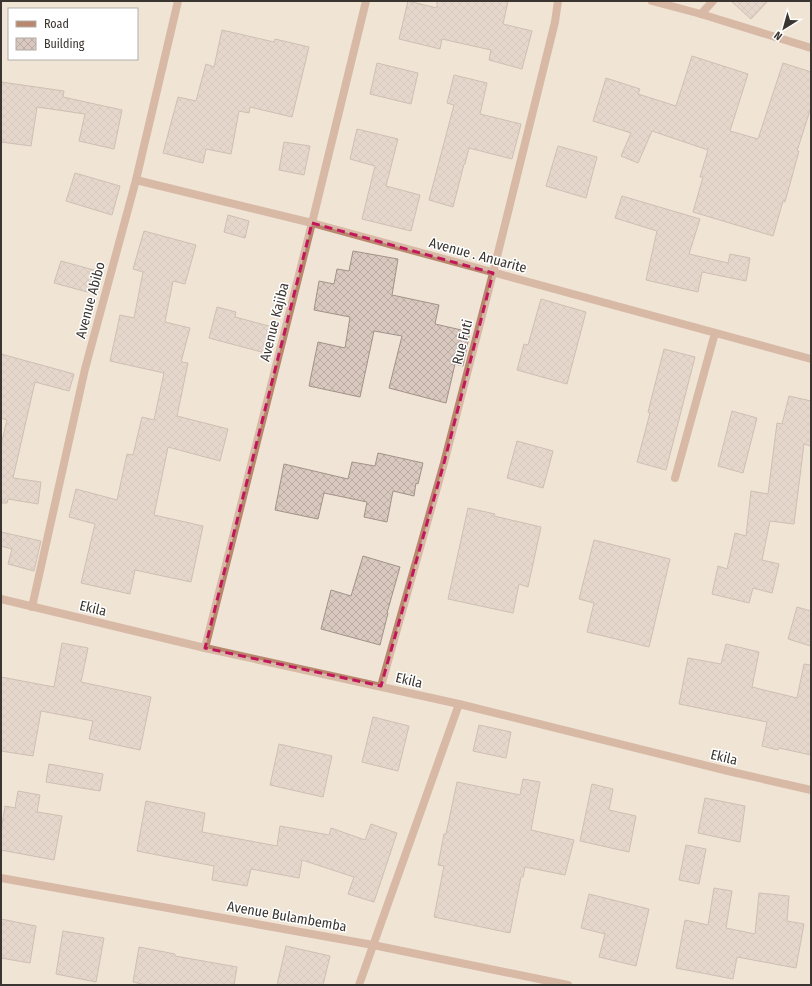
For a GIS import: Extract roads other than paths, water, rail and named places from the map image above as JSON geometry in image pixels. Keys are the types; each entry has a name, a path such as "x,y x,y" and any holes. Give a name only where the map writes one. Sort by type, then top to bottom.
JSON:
{"street":[{"name":"Avenue Abibo","path":"32,607 85,369 136,180 178,1"},
{"name":"Avenue Kajiba","path":"205,648 312,224 366,1"},
{"name":"Rue Futi","path":"381,686 444,463 555,22 558,1"},
{"path":"652,1 701,14 811,48"},
{"path":"701,14 713,1"},
{"name":"Avenue . Anuarite","path":"136,180 312,224 811,358"},
{"path":"675,478 715,333"},
{"name":"Ekila","path":"1,599 205,648 459,704 728,771 811,790"},
{"path":"359,985 459,704"},
{"name":"Avenue Bulambemba","path":"1,878 373,945 568,985"}]}
